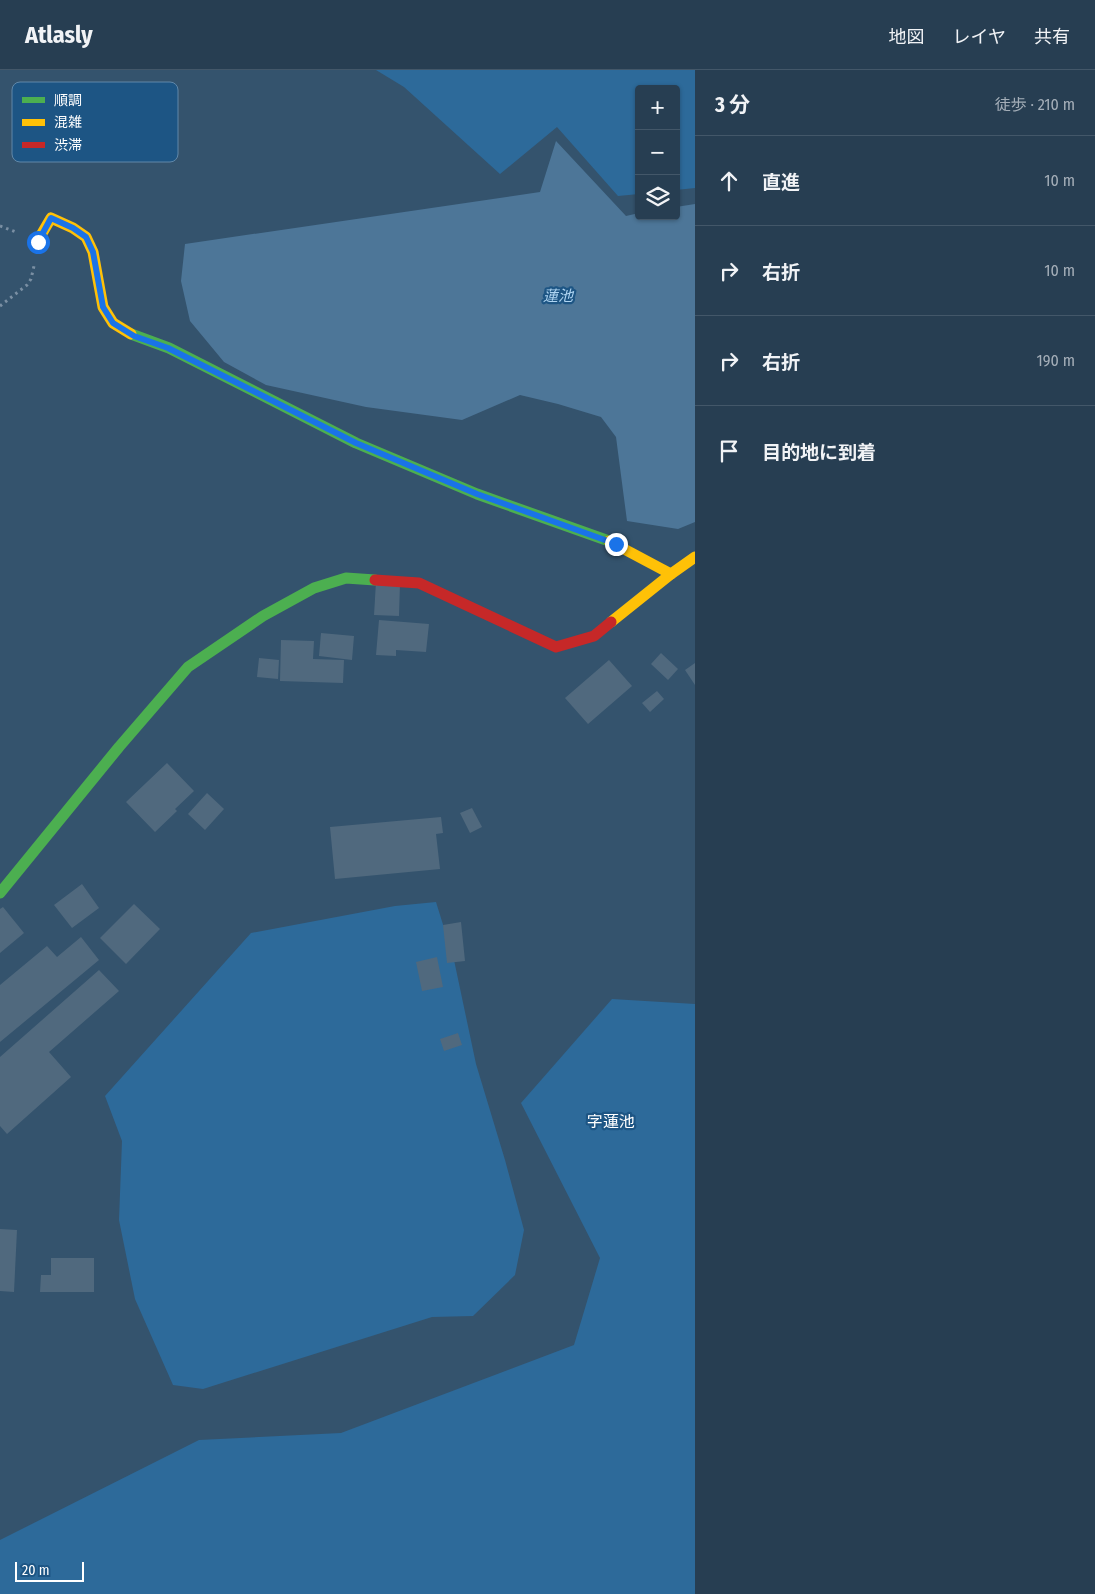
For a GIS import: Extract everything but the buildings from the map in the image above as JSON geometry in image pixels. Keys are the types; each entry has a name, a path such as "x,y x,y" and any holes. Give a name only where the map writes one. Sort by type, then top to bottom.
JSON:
{"street":[{"path":"38,242 51,218 73,228 86,237 93,252 103,307 113,323 134,336 168,348 356,443 477,494 616,544 671,574"},
{"path":"0,893 119,747 188,667 263,616 314,588 346,578 419,583 556,648 594,636 695,556"}],"shaded area":[{"path":"376,70 695,70 695,188 680,190 680,85 635,85 635,194 618,196 557,127 500,174 404,87"},
{"path":"436,902 454,960 476,1064 524,1230 515,1275 473,1316 432,1317 203,1389 173,1385 135,1299 119,1220 122,1141 105,1096 251,933 395,906"},
{"path":"612,999 695,1004 695,1594 0,1594 0,1540 199,1440 341,1433 574,1345 600,1258 521,1103"}],"water":[{"name":"蓮池","path":"556,141 626,216 635,214 635,220 680,220 680,206 695,204 695,522 678,529 627,521 616,437 601,417 520,395 462,420 366,407 266,385 224,362 190,321 181,281 185,244 540,192"}],"traffic: fast":[{"path":"131,334 169,348 356,443 477,494 609,541"},
{"path":"0,893 119,747 188,667 263,616 314,588 346,578 375,580"}],"traffic: slow":[{"path":"37,242 51,218 73,228 86,237 93,252 103,307 113,323 131,334"},
{"path":"609,541 671,574"},
{"path":"611,622 695,557"}],"traffic: jam":[{"path":"375,580 419,583 556,647 594,636 611,622"}],"district":[{"name":"字蓮池","path":"611,1121"}],"route":[{"path":"38,242 51,218 73,228 86,237 97,266 103,307 113,323 134,336 168,348 356,443 477,494 616,544"}]}
